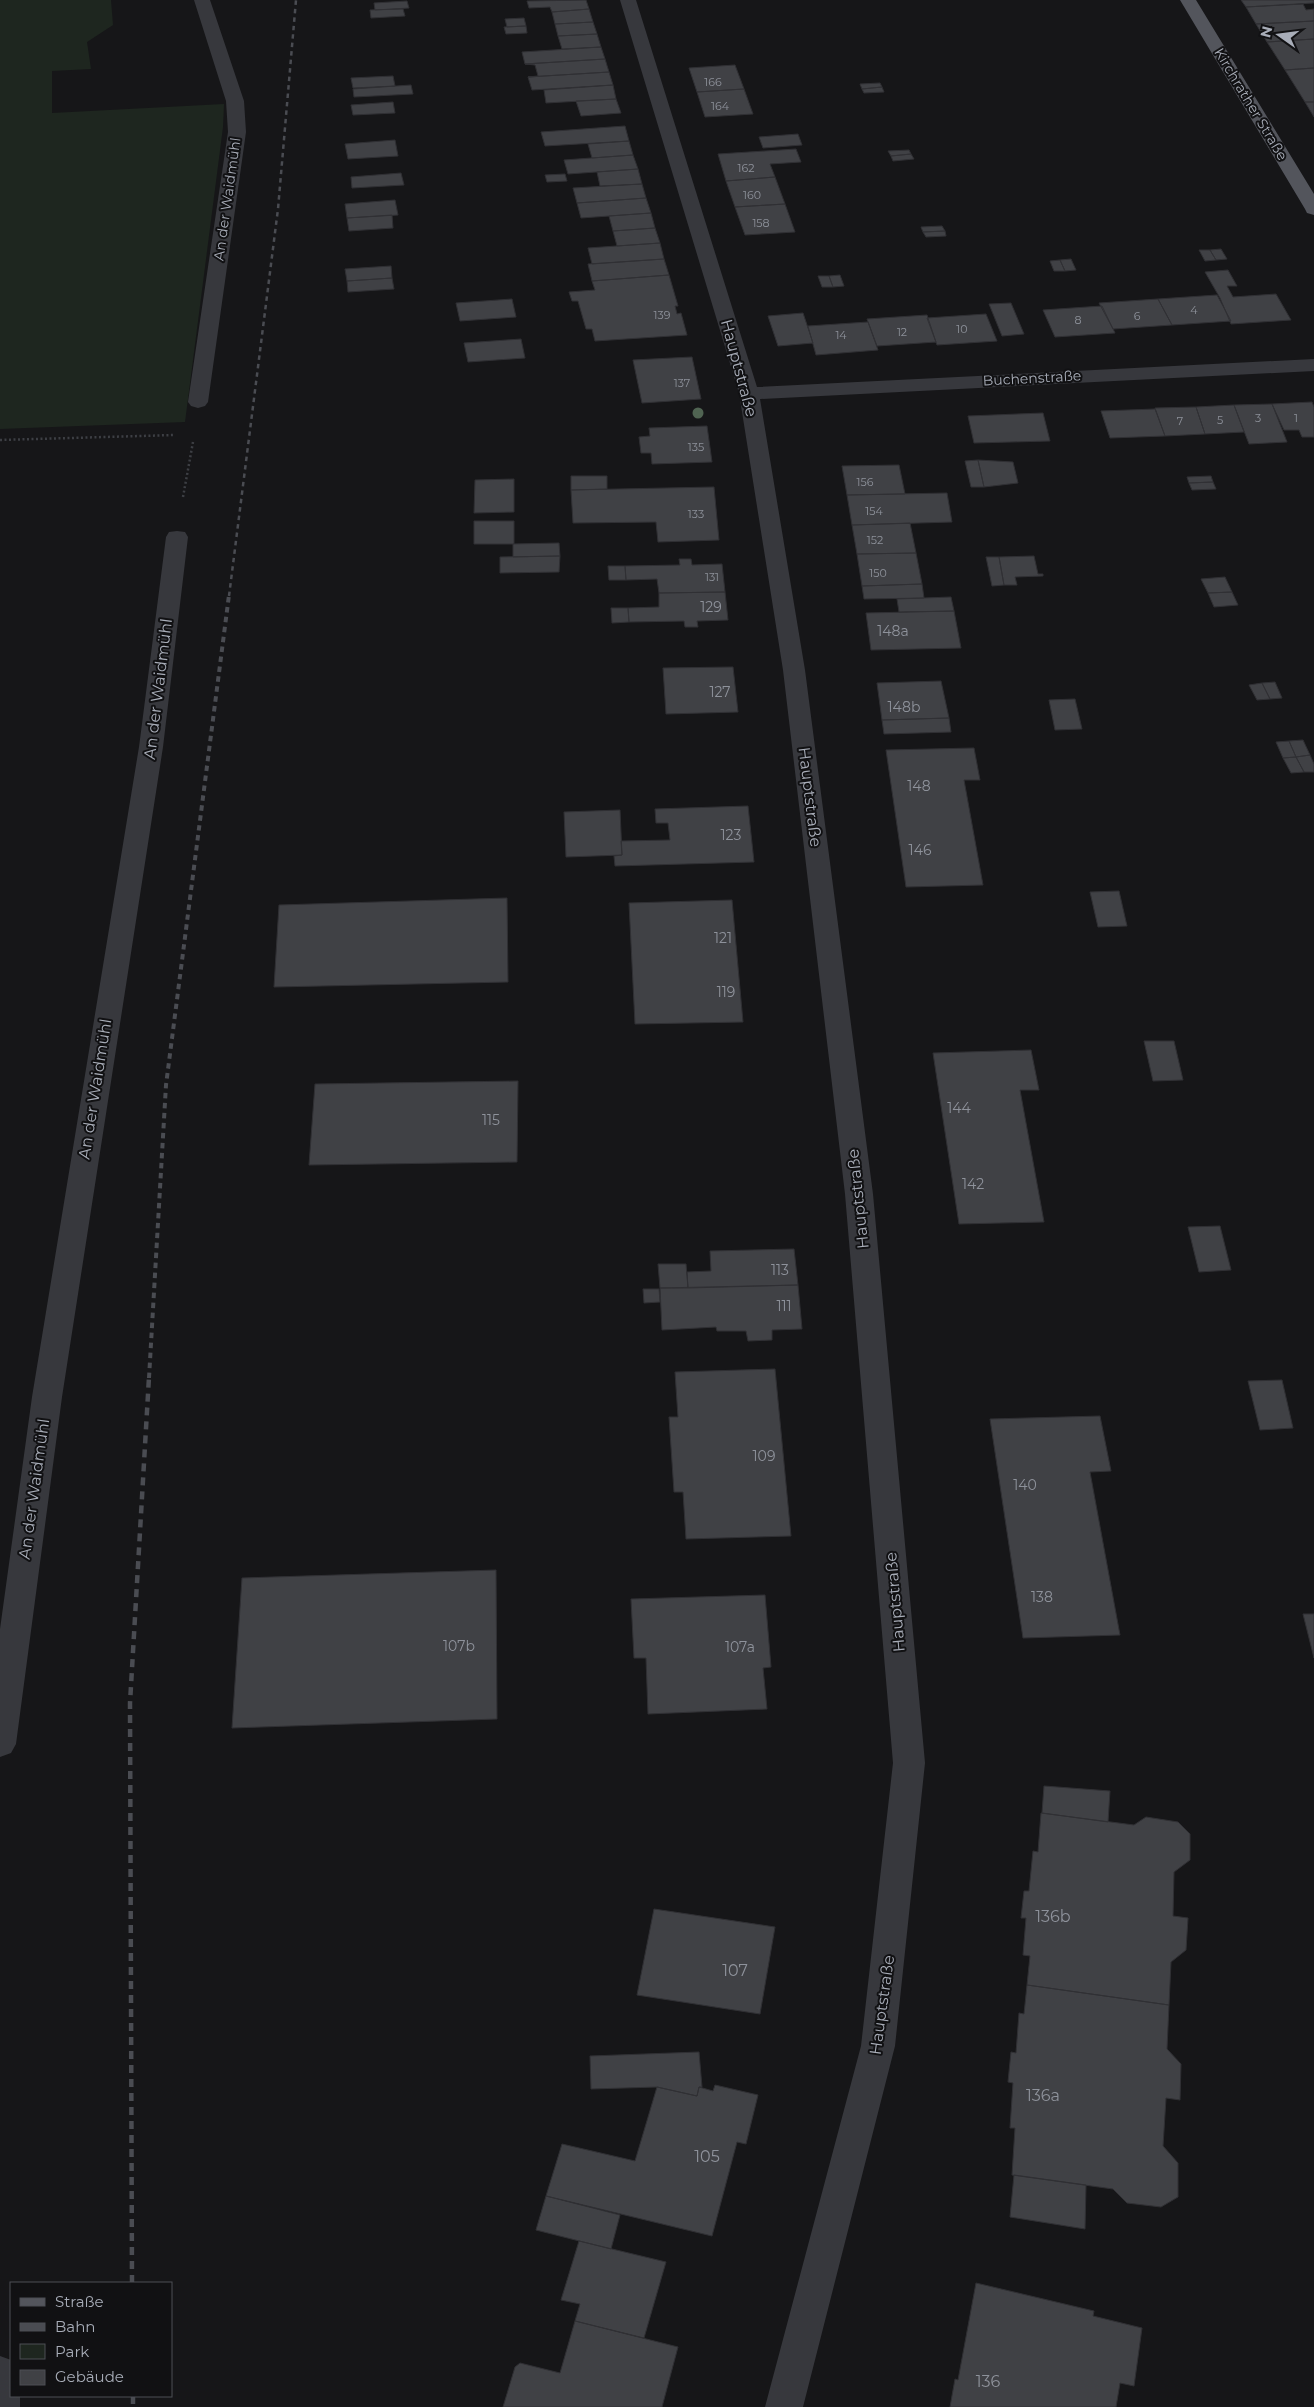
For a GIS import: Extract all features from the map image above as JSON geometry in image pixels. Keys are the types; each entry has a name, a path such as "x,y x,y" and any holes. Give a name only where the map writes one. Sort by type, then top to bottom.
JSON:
{"main road":[{"name":"Kirchrather Straße","path":"1188,0 1314,209"}],"street":[{"name":"An der Waidmühl","path":"198,402 237,132 235,101 202,0"},
{"name":"Hauptstraße","path":"628,0 749,392 794,670 858,1184 909,1763 878,2046 784,2407"},
{"name":"Buchenstraße","path":"749,392 1314,365"},
{"name":"An der Waidmühl","path":"0,1744 47,1397 151,747 177,537"},
{"path":"0,2374 1,2407"}],"path":[{"path":"0,440 184,435"},
{"path":"177,537 194,435"}],"green space":[{"path":"0,0 111,0 113,25 87,42 91,69 52,71 52,113 224,104 223,127 185,422 0,429"}],"building":[{"path":"586,0 589,9 552,12 550,7 529,8 527,1"},
{"path":"1241,0 1314,0 1314,3 1246,7"},
{"path":"407,1 409,8 375,10 374,3"},
{"path":"1303,4 1306,10 1314,9 1314,21 1256,24 1246,7"},
{"path":"403,9 405,16 371,18 370,10"},
{"path":"589,9 593,22 555,24 552,12"},
{"path":"524,18 526,26 507,27 505,19"},
{"path":"1314,21 1314,39 1267,42 1256,24"},
{"path":"593,22 597,34 558,36 555,24"},
{"path":"526,26 527,33 506,34 504,27"},
{"path":"597,34 601,47 562,49 558,36"},
{"path":"1314,39 1314,68 1285,70 1267,42"},
{"path":"601,47 605,59 525,64 522,52"},
{"path":"605,59 609,72 528,77 538,76 535,65 525,64"},
{"path":"735,65 744,89 697,92 689,68"},
{"path":"1314,68 1314,102 1305,102 1285,70"},
{"path":"609,72 613,85 532,90 528,77"},
{"path":"393,76 395,86 353,88 351,78"},
{"path":"880,83 882,87 862,89 860,84"},
{"path":"411,85 413,94 354,97 353,89"},
{"path":"613,85 616,99 546,103 544,90"},
{"path":"882,87 884,92 864,93 862,89"},
{"path":"744,89 753,114 705,117 697,92"},
{"path":"616,99 621,113 581,116 576,101"},
{"path":"393,102 395,113 353,115 351,105"},
{"path":"1305,102 1314,102 1314,117"},
{"path":"625,126 629,141 545,146 541,132"},
{"path":"798,134 802,145 763,148 759,137"},
{"path":"395,140 398,156 348,159 345,144"},
{"path":"629,141 633,155 592,158 588,144"},
{"path":"796,149 801,162 770,164 775,177 726,181 718,154"},
{"path":"909,150 911,154 891,156 888,151"},
{"path":"911,154 914,159 893,161 891,156"},
{"path":"633,155 638,169 568,174 564,160"},
{"path":"638,169 642,184 600,186 597,172"},
{"path":"401,173 404,185 352,188 351,177"},
{"path":"565,174 567,181 547,182 545,175"},
{"path":"775,177 785,204 735,207 726,181"},
{"path":"642,184 646,198 577,203 573,188"},
{"path":"646,198 651,213 581,218 577,203"},
{"path":"395,200 398,215 347,218 345,204"},
{"path":"785,204 795,232 745,235 735,207"},
{"path":"651,213 655,228 613,231 609,216"},
{"path":"392,215 393,228 349,231 347,218"},
{"path":"942,226 945,231 923,232 921,227"},
{"path":"655,228 660,243 617,246 613,231"},
{"path":"945,231 946,236 926,237 923,232"},
{"path":"660,243 664,259 592,264 588,248"},
{"path":"1221,249 1227,259 1216,260 1210,250"},
{"path":"1199,250 1210,250 1216,260 1205,261"},
{"path":"664,259 669,275 592,281 588,264"},
{"path":"1071,259 1076,270 1065,271 1060,260"},
{"path":"1060,260 1065,271 1054,271 1050,261"},
{"path":"391,266 392,278 347,281 345,269"},
{"path":"1228,270 1237,286 1227,286 1233,297 1276,294 1291,320 1231,324 1220,298 1205,272"},
{"path":"669,275 678,306 675,306 677,314 681,313 687,335 595,341 592,329 586,329 578,301 572,301 569,292 595,290 592,281"},
{"path":"840,275 844,286 833,287 829,276"},
{"path":"818,276 829,276 833,287 822,287"},
{"path":"392,278 394,289 348,292 347,281"},
{"path":"1217,295 1231,321 1172,325 1158,299"},
{"path":"512,299 516,317 460,321 456,303"},
{"path":"1158,299 1172,325 1113,329 1099,303"},
{"path":"1011,303 1024,334 1002,336 989,304"},
{"path":"1102,306 1115,333 1055,337 1043,310"},
{"path":"803,313 813,343 778,346 768,316"},
{"path":"986,314 997,341 937,345 927,318"},
{"path":"927,315 936,342 877,346 867,319"},
{"path":"868,322 878,350 816,355 808,326"},
{"path":"521,339 525,358 468,362 464,343"},
{"path":"692,357 701,399 642,403 633,360"},
{"path":"1312,402 1314,407 1314,437 1302,437 1299,430 1284,430 1272,404"},
{"path":"1272,404 1287,442 1249,444 1234,405"},
{"path":"1234,405 1244,432 1205,434 1196,407"},
{"path":"1196,407 1205,434 1165,436 1155,408"},
{"path":"1155,409 1165,436 1110,438 1101,411"},
{"path":"1043,413 1050,441 974,443 968,416"},
{"path":"707,426 712,462 652,464 651,453 641,453 639,437 650,436 649,428"},
{"path":"978,460 984,487 971,487 965,461"},
{"path":"978,460 1013,462 1018,483 984,487"},
{"path":"899,465 905,494 847,495 842,466"},
{"path":"571,476 607,476 607,489 571,490"},
{"path":"1211,476 1213,482 1189,483 1187,477"},
{"path":"514,479 514,512 474,513 475,480"},
{"path":"1213,482 1216,489 1192,490 1189,483"},
{"path":"714,487 719,540 658,542 656,522 573,523 571,490"},
{"path":"947,493 952,522 852,525 847,495"},
{"path":"474,521 514,521 514,544 474,544"},
{"path":"910,523 916,553 857,554 852,525"},
{"path":"559,543 560,556 513,557 513,544"},
{"path":"916,553 922,584 862,586 857,554"},
{"path":"560,556 559,572 500,573 500,557"},
{"path":"1034,556 1038,574 1043,574 1043,576 1015,577 1017,585 1004,585 999,557"},
{"path":"986,557 999,557 1004,585 992,586"},
{"path":"679,559 691,559 692,565 722,564 725,592 659,593 657,579 626,580 625,566 680,565"},
{"path":"608,566 625,566 626,580 609,580"},
{"path":"1225,577 1232,592 1208,593 1201,579"},
{"path":"922,584 924,598 864,599 862,586"},
{"path":"725,592 728,620 697,621 698,627 685,627 684,621 629,622 628,608 659,607 659,593"},
{"path":"1232,592 1238,605 1214,607 1208,593"},
{"path":"951,597 954,611 899,612 897,599"},
{"path":"611,608 628,608 629,622 612,623"},
{"path":"954,611 961,648 871,650 866,613"},
{"path":"733,667 738,712 666,714 663,668"},
{"path":"941,681 949,718 882,720 877,683"},
{"path":"1275,682 1282,698 1270,699 1262,683"},
{"path":"1262,683 1270,699 1257,700 1249,685"},
{"path":"1075,699 1082,729 1055,730 1049,700"},
{"path":"949,718 951,732 884,734 882,720"},
{"path":"1303,740 1310,755 1296,757 1289,741"},
{"path":"1289,741 1296,757 1283,758 1276,742"},
{"path":"974,748 980,780 964,780 983,885 906,887 886,750"},
{"path":"1310,755 1314,764 1314,772 1304,772 1296,757"},
{"path":"1296,757 1304,772 1291,773 1283,758"},
{"path":"748,806 754,862 615,866 614,856 622,855 621,841 670,840 668,823 656,823 655,809"},
{"path":"620,810 622,855 566,857 564,812"},
{"path":"1119,891 1127,926 1098,927 1090,892"},
{"path":"507,898 508,982 274,987 279,905"},
{"path":"732,900 743,1022 635,1024 629,903"},
{"path":"1144,1041 1174,1041 1183,1080 1153,1081"},
{"path":"1031,1050 1039,1090 1020,1090 1044,1222 959,1224 933,1053"},
{"path":"518,1081 517,1162 309,1165 315,1084"},
{"path":"1220,1226 1231,1270 1199,1272 1188,1227"},
{"path":"794,1249 798,1285 688,1288 687,1272 711,1271 710,1251"},
{"path":"658,1264 686,1264 688,1288 660,1288"},
{"path":"798,1285 802,1329 772,1330 772,1340 748,1341 746,1331 717,1331 716,1327 662,1330 660,1288"},
{"path":"643,1289 659,1289 660,1302 644,1303"},
{"path":"775,1369 791,1536 686,1539 683,1492 674,1492 669,1417 678,1417 675,1372"},
{"path":"1282,1380 1293,1428 1260,1430 1248,1381"},
{"path":"1100,1416 1111,1471 1090,1472 1120,1635 1023,1638 990,1419"},
{"path":"496,1570 497,1719 232,1728 242,1578"},
{"path":"765,1595 771,1667 763,1668 767,1709 648,1714 646,1658 634,1658 631,1599"},
{"path":"1303,1614 1314,1614 1314,1658"},
{"path":"1044,1786 1110,1791 1108,1822 1042,1813"},
{"path":"1041,1813 1134,1825 1146,1817 1178,1822 1190,1834 1190,1860 1174,1872 1173,1916 1188,1918 1186,1950 1171,1962 1169,2005 1027,1985 1030,1956 1023,1955 1026,1918 1021,1918 1024,1891 1029,1891 1033,1851 1038,1852"},
{"path":"654,1909 775,1927 760,2014 637,1995"},
{"path":"1027,1985 1169,2005 1167,2049 1181,2064 1180,2100 1166,2098 1163,2146 1178,2163 1178,2197 1161,2207 1127,2203 1113,2189 1012,2175 1015,2128 1010,2128 1013,2083 1008,2082 1011,2052 1016,2053 1019,2013 1024,2014"},
{"path":"699,2052 702,2087 699,2087 697,2096 657,2087 591,2089 590,2056"},
{"path":"715,2085 758,2095 746,2144 737,2142 712,2236 546,2196 562,2144 635,2161 657,2087 697,2096 699,2087 713,2091"},
{"path":"1014,2175 1086,2185 1085,2229 1010,2217"},
{"path":"546,2196 620,2215 611,2249 536,2230"},
{"path":"579,2241 666,2262 644,2338 575,2321 580,2304 561,2300"},
{"path":"976,2283 1094,2311 1093,2316 1142,2328 1134,2386 1120,2383 1116,2407 950,2407 955,2379 958,2380"},
{"path":"575,2321 678,2347 662,2407 503,2407 515,2367 520,2363 560,2373"}],"railway":[{"path":"229,596 278,209 296,0"},
{"path":"149,1378 166,1085 229,595"},
{"path":"132,2282 130,1703 149,1377"},
{"path":"133,2397 133,2407"}]}
